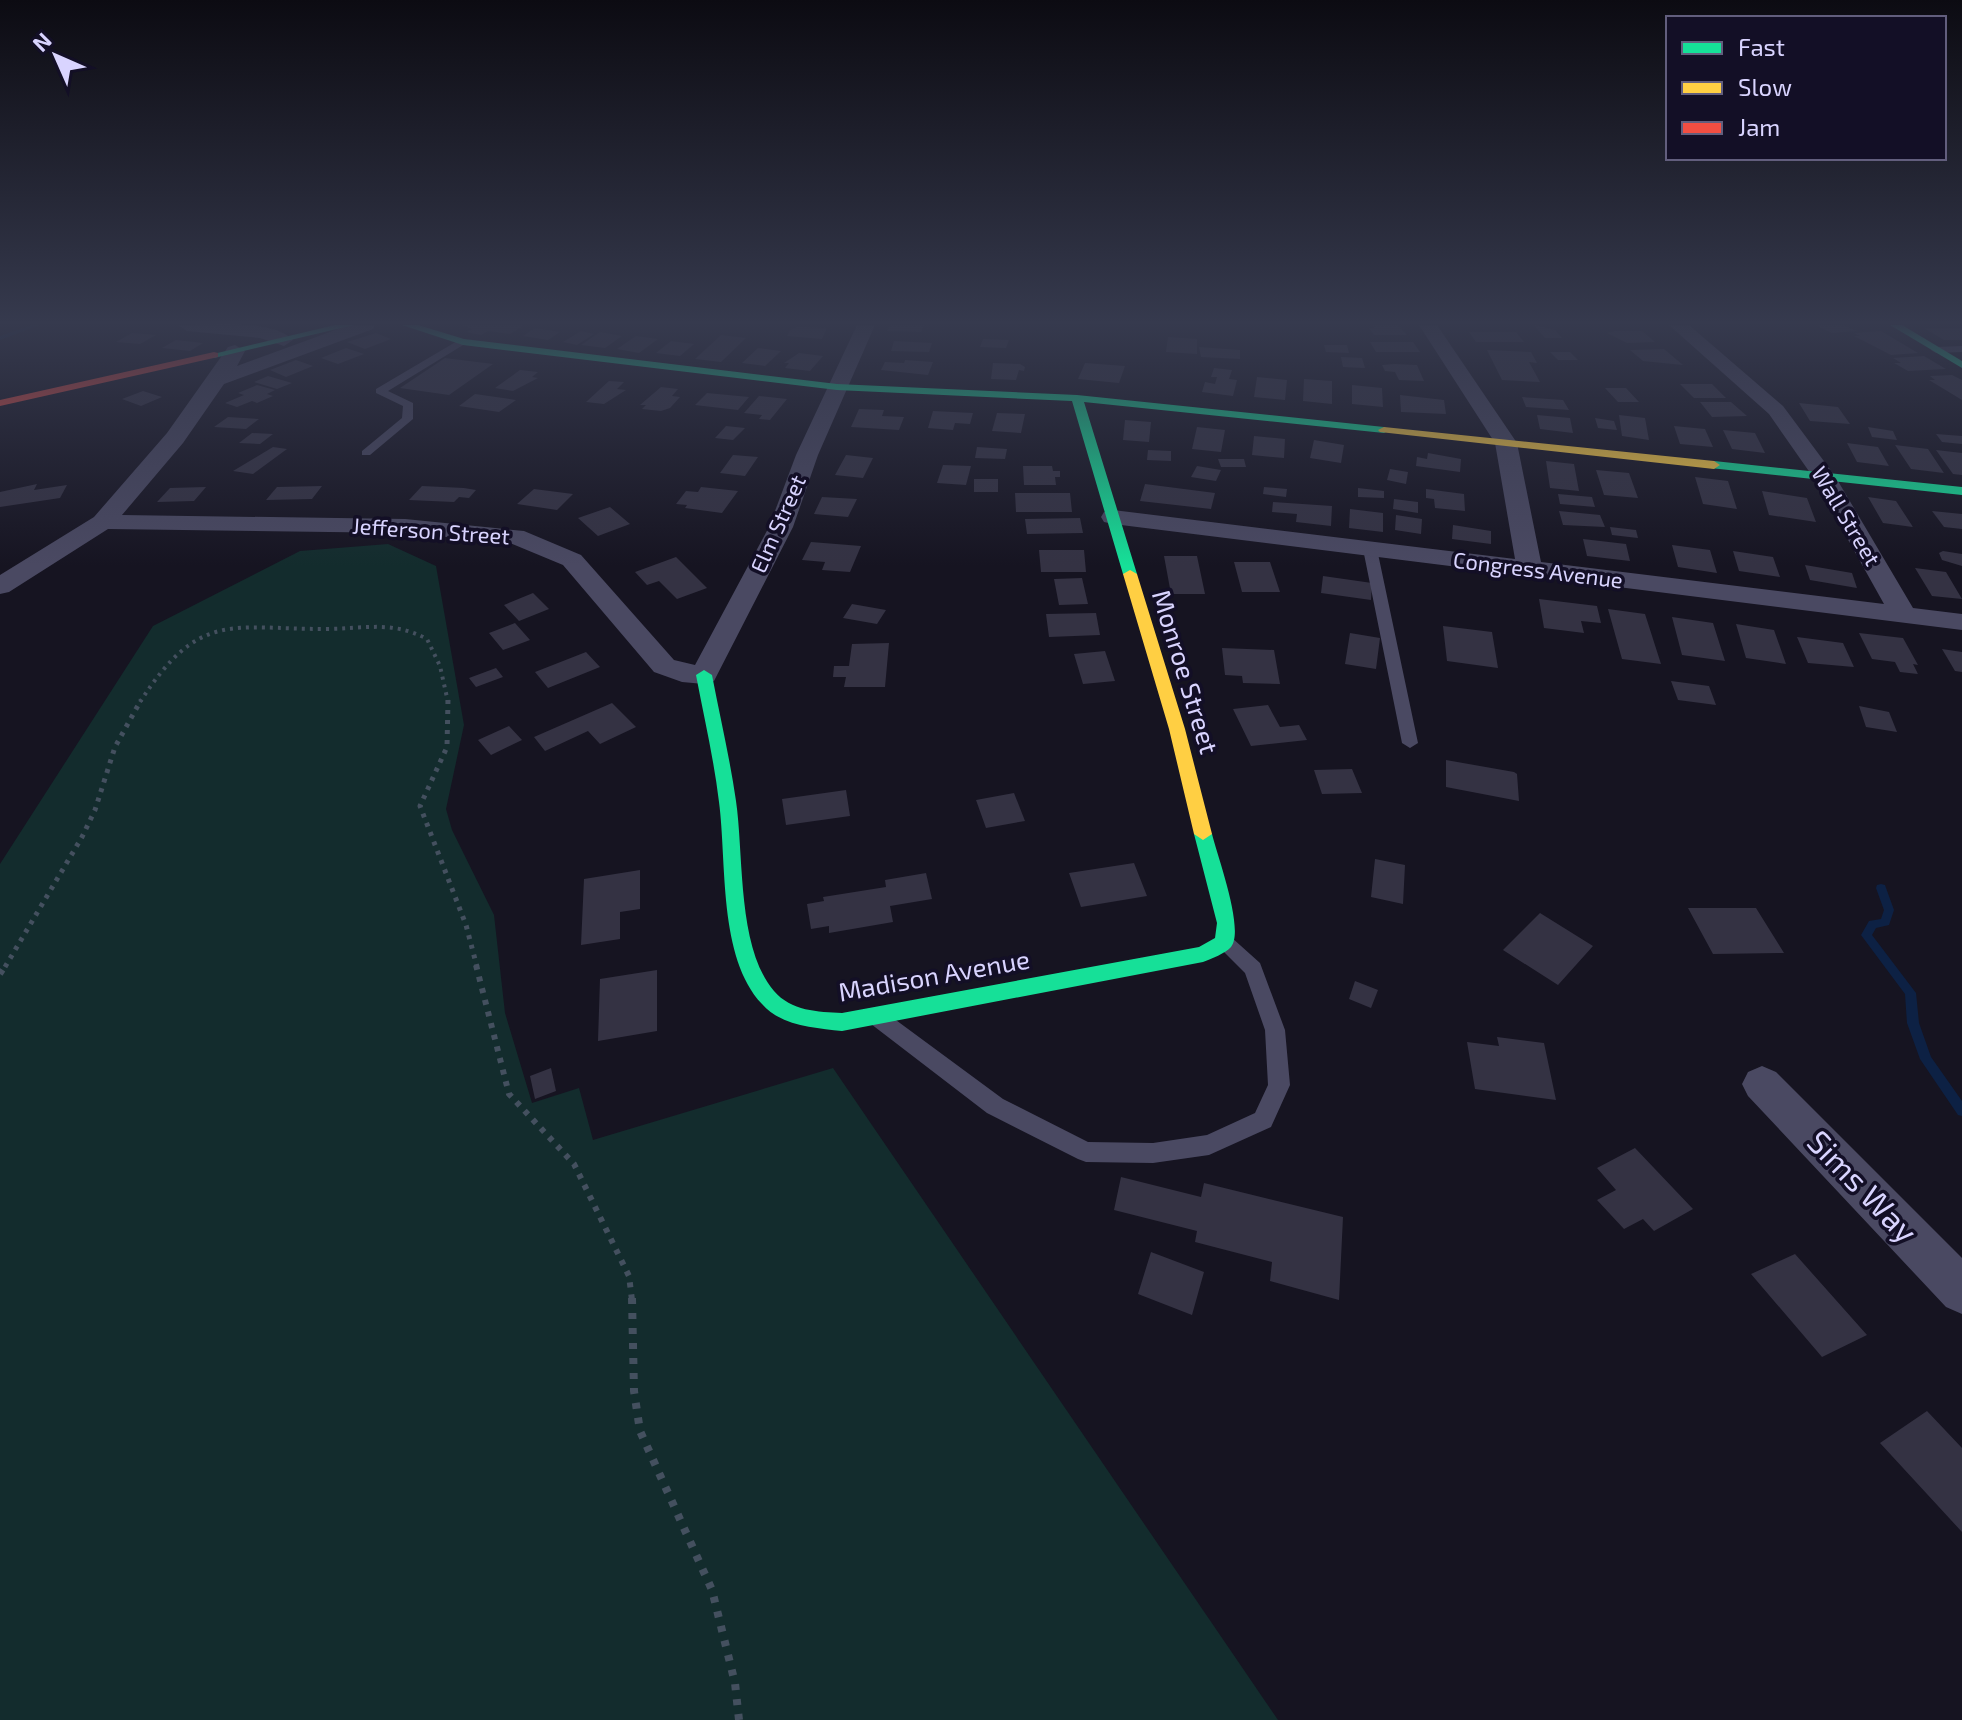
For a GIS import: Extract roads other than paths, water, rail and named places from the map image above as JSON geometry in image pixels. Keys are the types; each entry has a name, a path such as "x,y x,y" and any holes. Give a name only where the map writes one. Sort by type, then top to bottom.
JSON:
{"street":[{"path":"0,586 103,522 150,471 198,405"},
{"name":"Elm Street","path":"704,675 781,527 829,405"},
{"name":"Monroe Street","path":"1079,405 1195,796 1226,923 1224,942"},
{"path":"1146,405 1962,491"},
{"path":"1481,405 1506,443 1530,570"},
{"name":"Wall Street","path":"1771,405 1824,476 1903,614"},
{"name":"Congress Avenue","path":"1113,517 1962,622"},
{"name":"Jefferson Street","path":"103,522 405,526 515,536 572,560 664,666 682,673 704,675"},
{"name":"Madison Avenue","path":"704,675 730,814 738,901 751,972 767,997 799,1018 842,1022 1203,954 1224,942"},
{"name":"Sims Way","path":"1762,1084 1962,1291"}],"lane":[{"path":"366,453 407,419 409,405"},
{"path":"1370,549 1410,743"},
{"path":"874,1016 995,1106 1086,1152 1153,1153 1209,1145 1263,1120 1279,1085 1275,1030 1253,969 1224,942"}],"waterway":[{"path":"1881,888 1889,910 1885,922 1873,924 1866,935 1910,993 1913,1023 1926,1059 1962,1111"}]}
